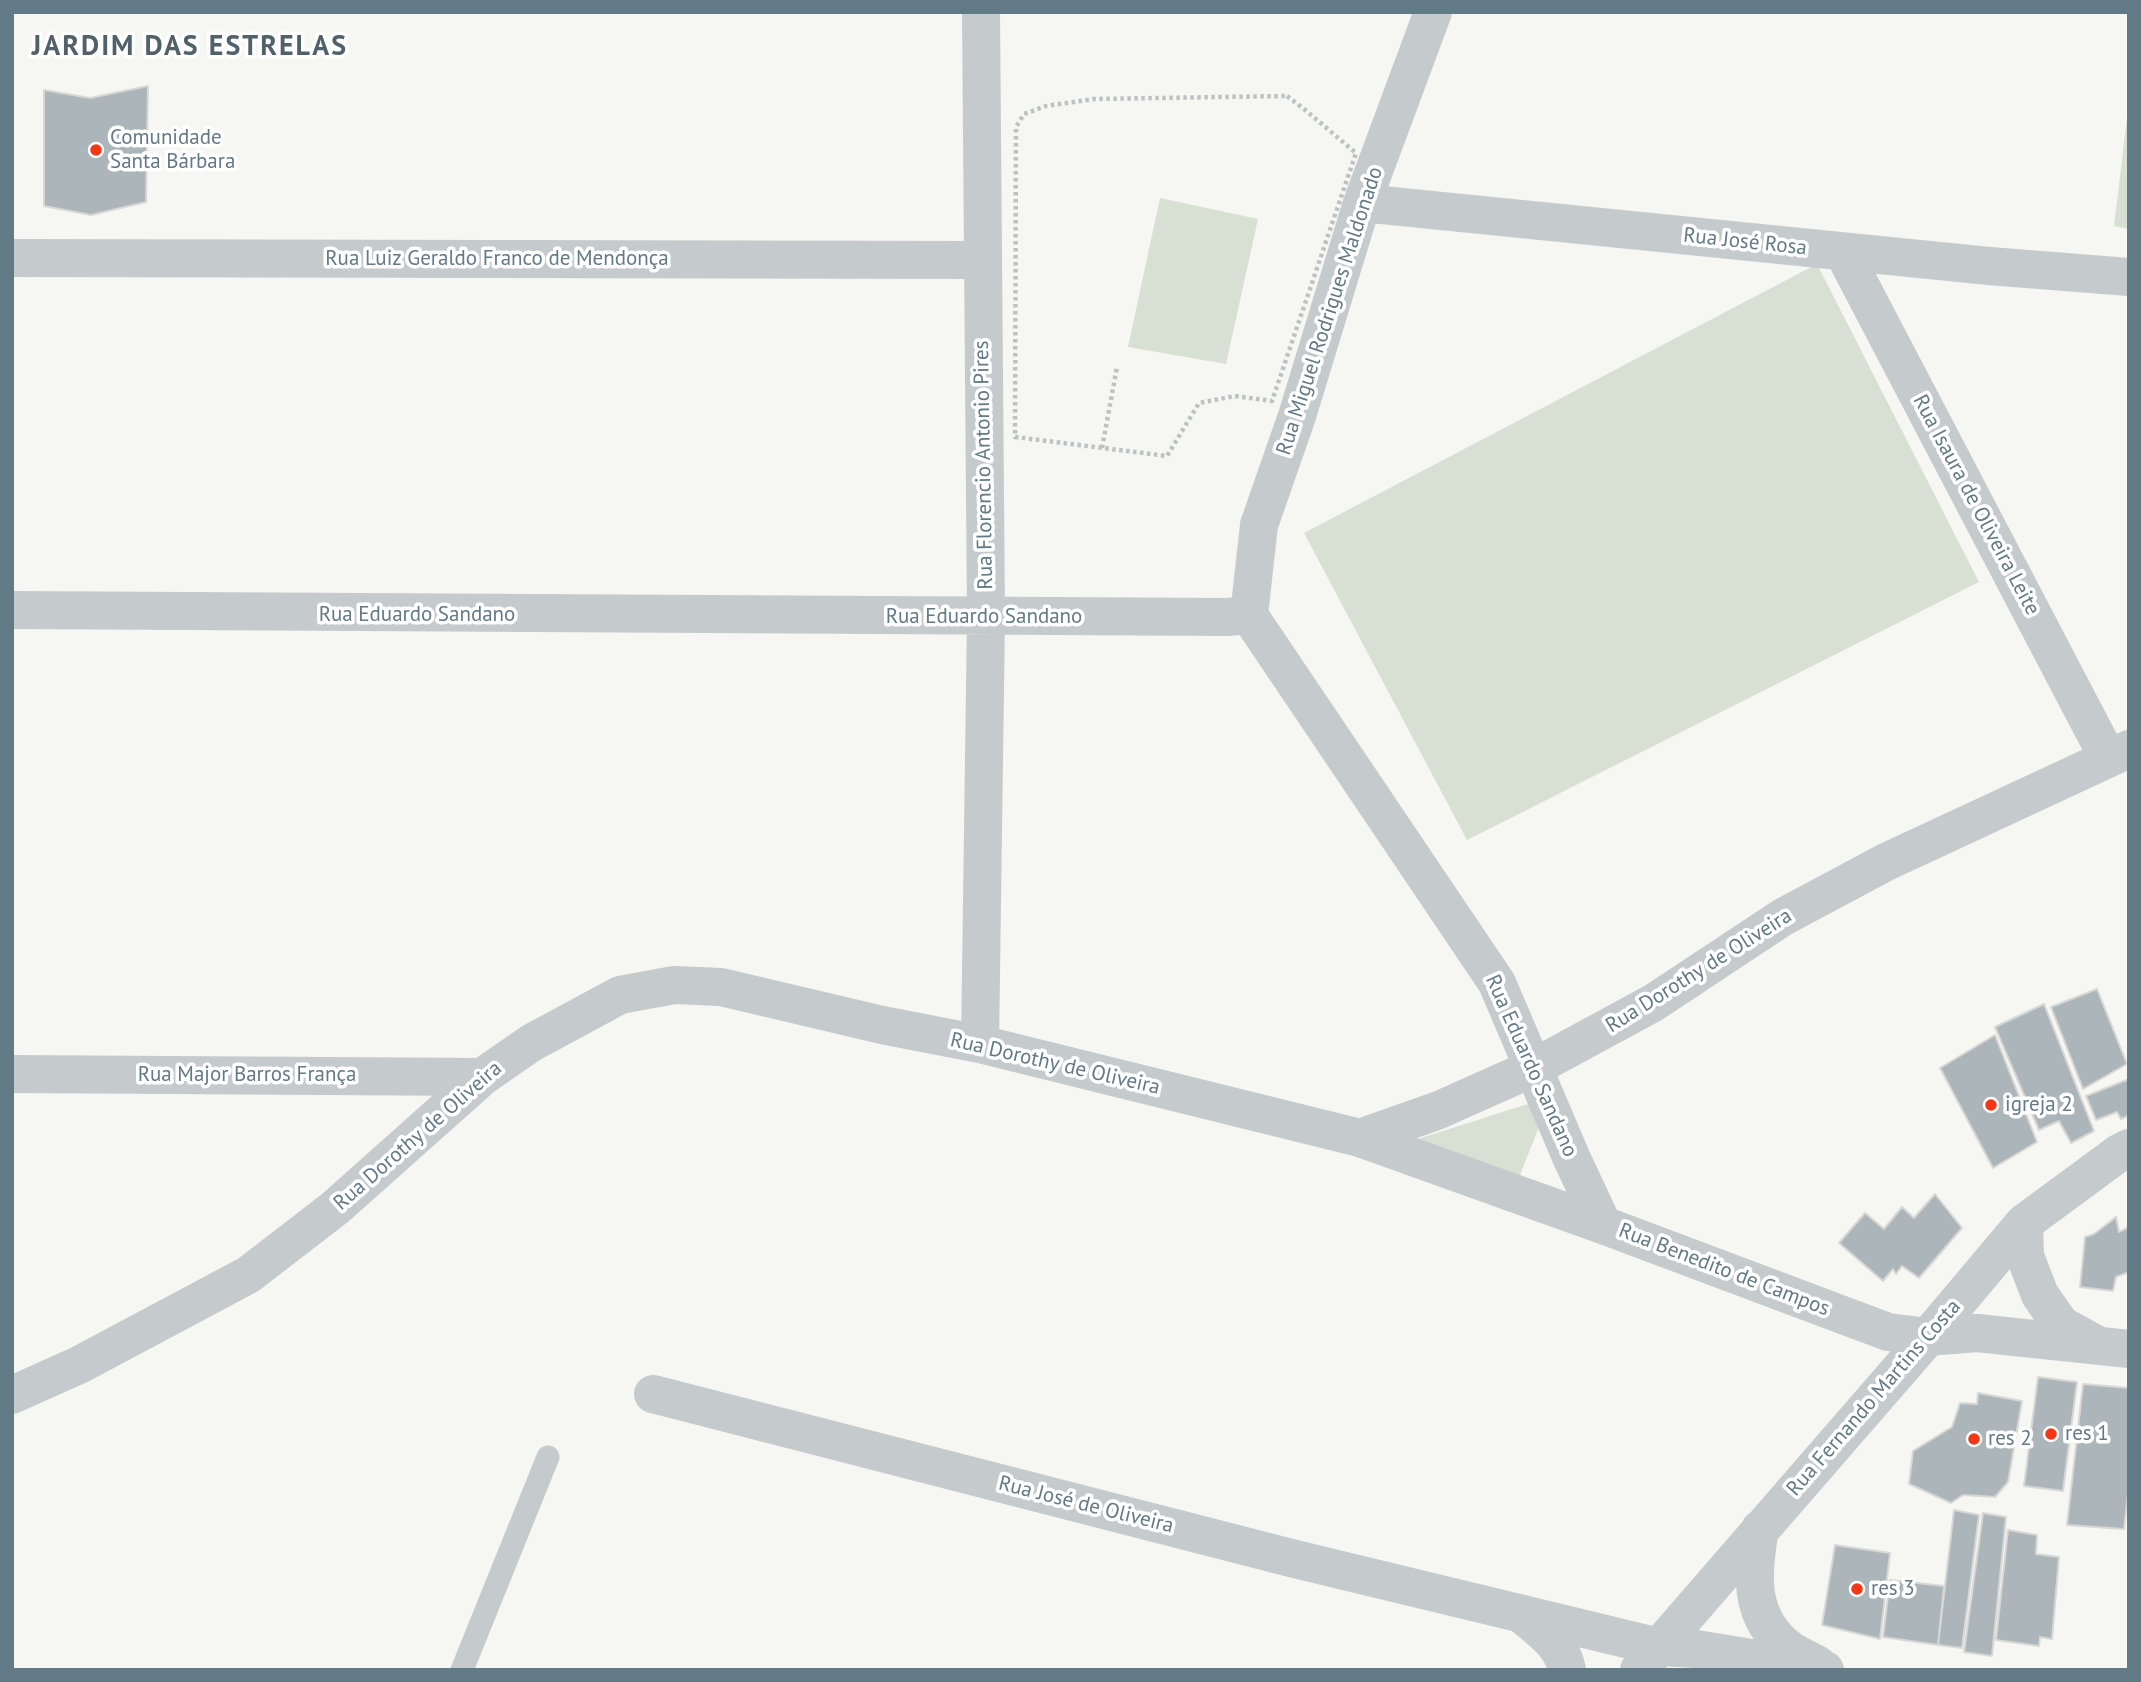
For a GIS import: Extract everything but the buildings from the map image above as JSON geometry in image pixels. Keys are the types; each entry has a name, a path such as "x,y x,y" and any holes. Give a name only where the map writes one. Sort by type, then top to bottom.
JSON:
{"street":[{"name":"Rua Florencio Antonio Pires","path":"980,1044 986,617 981,12"},
{"name":"Rua Miguel Rodrigues Maldonado","path":"1249,615 1259,525 1297,416 1362,203 1433,12"},
{"name":"Rua José Rosa","path":"1362,203 1843,252 2129,277"},
{"name":"Rua Isaura de Oliveira Leite","path":"1843,252 2118,754"},
{"name":"Rua Luiz Geraldo Franco de Mendonça","path":"12,258 982,260"},
{"name":"Rua Eduardo Sandano","path":"12,610 352,615 1249,615 1497,983 1603,1225"},
{"name":"Rua Dorothy de Oliveira","path":"12,1395 79,1364 248,1275 335,1208 482,1077 531,1043 620,995 674,985 721,987 882,1025 980,1044 1360,1138 1439,1110 1533,1069 1653,1003 1783,917 1886,862 2118,754"},
{"name":"Rua Major Barros França","path":"12,1074 482,1077"},
{"name":"Rua Benedito de Campos","path":"1360,1138 1603,1225 1888,1332 1928,1337 1977,1334 2114,1347"},
{"name":"Rua Fernando Martins Costa","path":"1649,1658 2024,1223 2129,1148"},
{"name":"Rua Benedito de Campos","path":"2024,1223 2025,1256 2040,1295 2061,1325 2114,1347"},
{"name":"Rua José de Oliveira","path":"653,1394 1519,1613 1649,1658 1696,1649 1826,1670"},
{"name":"Rua José de Oliveira","path":"1760,1528 1754,1587 1765,1625 1789,1648 1826,1670"},
{"name":"Rua José de Oliveira","path":"1519,1613 1548,1636 1567,1670"}],"lane":[{"path":"462,1670 548,1457"}],"path":[{"path":"1287,96 1356,153 1272,401 1235,396 1199,403 1167,456 1102,448 1014,437 1016,127 1024,114 1046,106 1094,99 1287,96"},
{"path":"1102,448 1117,367"}],"shaded area":[{"path":"2129,110 2129,229 2114,226"},
{"path":"1160,198 1258,219 1226,364 1128,347"},
{"path":"1817,264 1979,582 1467,840 1304,533"},
{"path":"1534,1102 1541,1122 1518,1180 1418,1139"}],"place":[{"name":"Comunidade Santa Bárbara","path":"96,150"},
{"name":"igreja 2","path":"1991,1105"},
{"name":"res 1","path":"2051,1434"},
{"name":"res 2","path":"1974,1439"},
{"name":"res 3","path":"1857,1589"}],"district":[{"name":"JARDIM DAS ESTRELAS","path":"190,47"}]}
